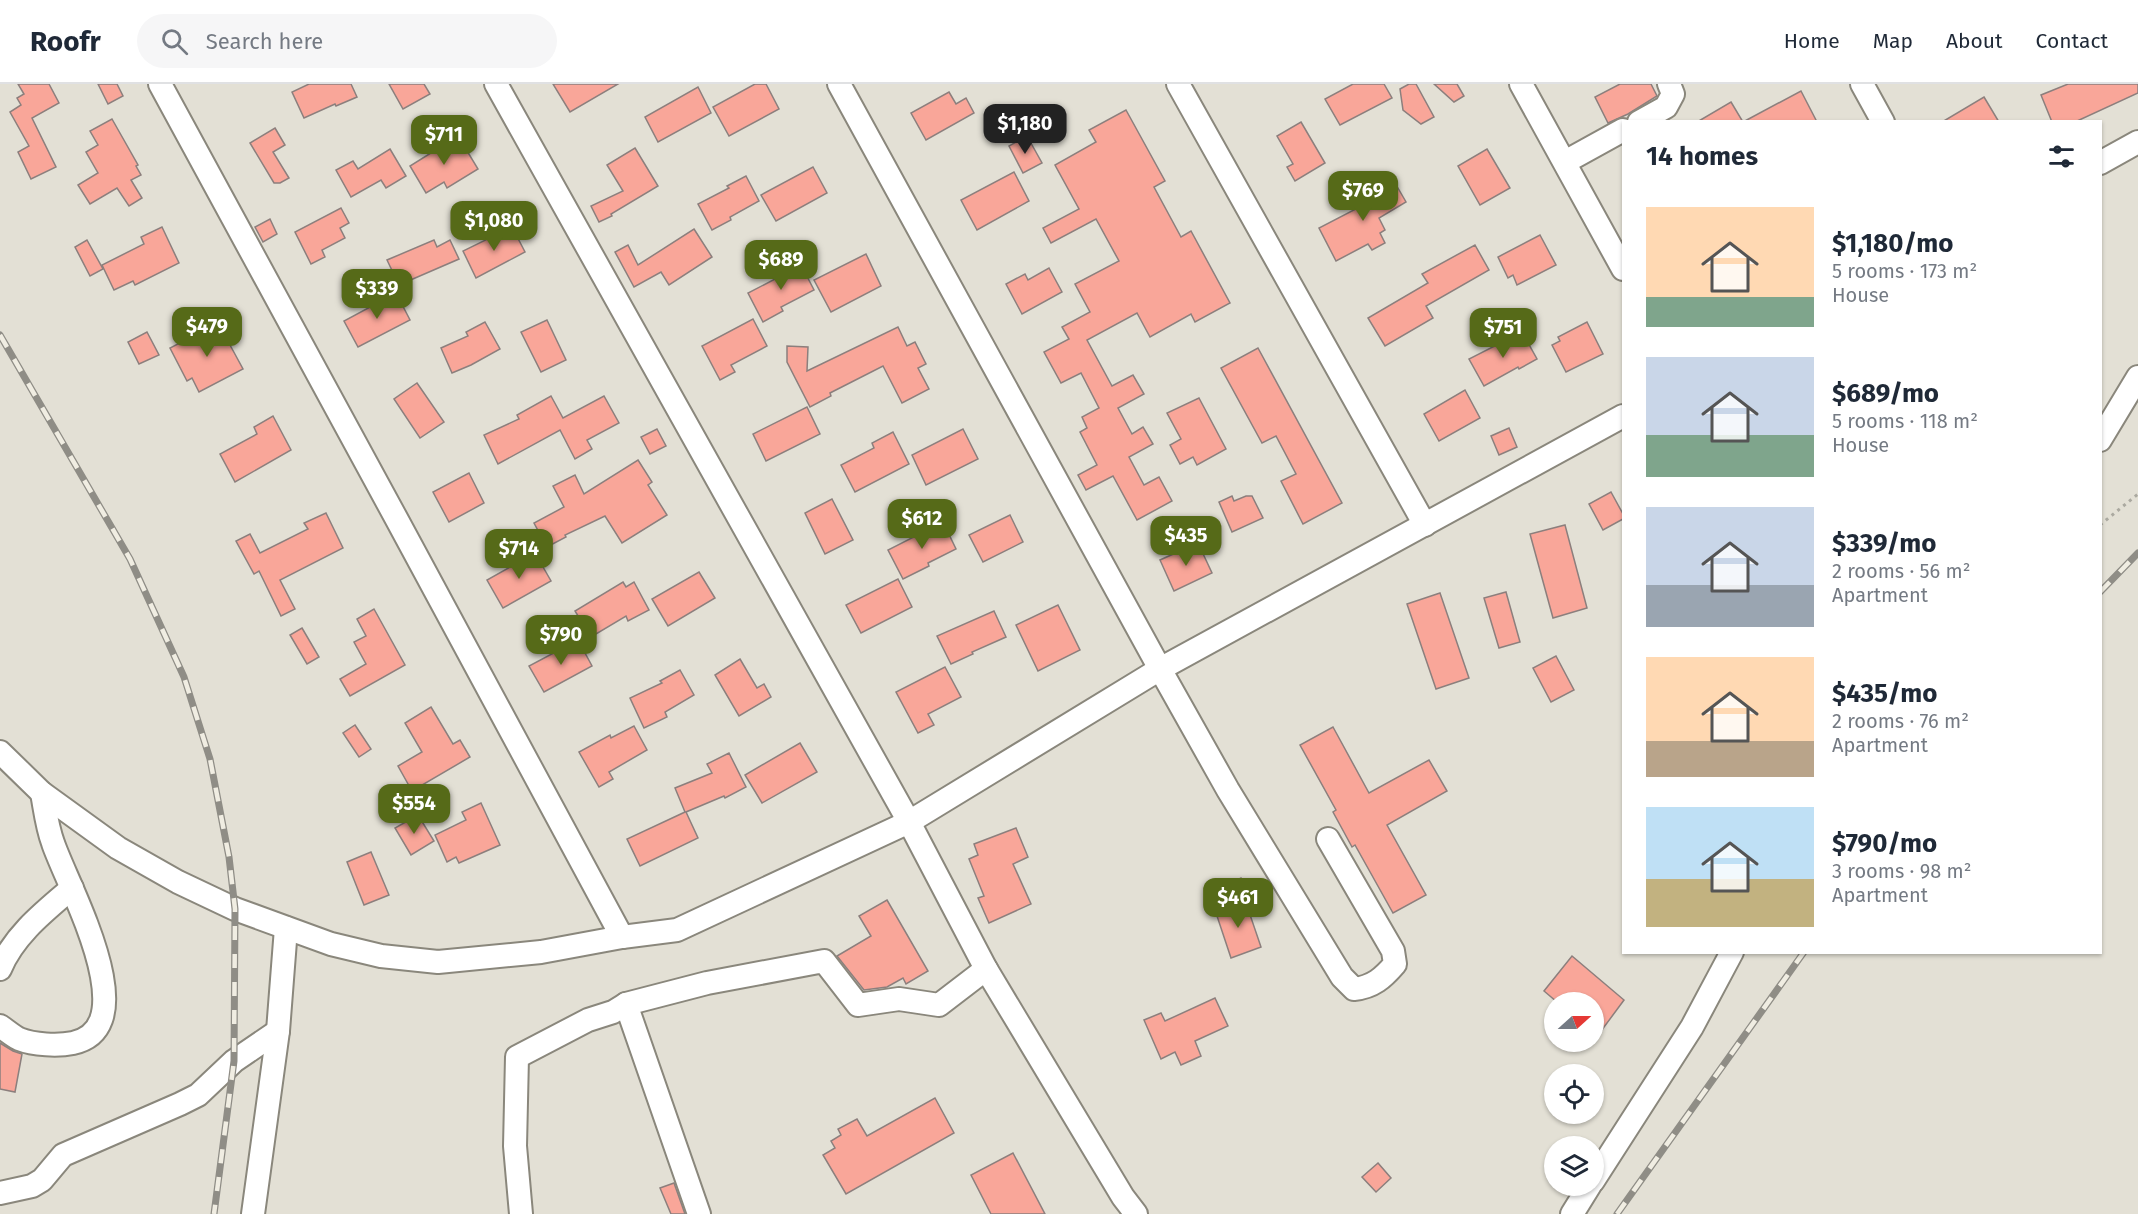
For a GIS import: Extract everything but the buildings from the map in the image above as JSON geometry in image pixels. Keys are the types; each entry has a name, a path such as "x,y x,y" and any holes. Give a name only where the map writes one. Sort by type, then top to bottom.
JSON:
{"street":[{"path":"160,84 494,696 622,937"},
{"path":"496,84 909,822 986,969 1106,1170 1136,1214"},
{"path":"839,84 1228,790 1342,978 1354,989 1368,987 1384,977 1395,964 1393,951 1328,839"},
{"path":"1178,84 1425,525"},
{"path":"1521,84 1622,267"},
{"path":"1643,120 1666,107 1672,94 1669,84"},
{"path":"1862,84 1882,120"},
{"path":"1564,162 1622,131"},
{"path":"2102,162 2138,142"},
{"path":"2102,437 2138,377"},
{"path":"0,752 42,793 118,848 178,882 235,909 331,944 381,956 438,962 541,952 622,937 677,930 909,822 1160,669 1622,417"},
{"path":"0,1026 19,1039 60,1046 81,1041 98,1029 105,1007 101,970 72,888 52,841 42,793"},
{"path":"0,969 5,956 36,920 72,888"},
{"path":"253,1214 278,1031 286,928"},
{"path":"1604,1164 1692,1027 1731,954"},
{"path":"521,1214 515,1146 517,1057 588,1020 613,1012 626,1004 707,982 824,961 858,1005 899,999 939,1005 986,969"},
{"path":"626,1004 699,1214"},
{"path":"0,1193 32,1186 42,1180 63,1155 198,1095 234,1061 278,1031"},
{"path":"1572,1214 1583,1196"}],"path":[{"path":"2102,523 2138,494"}],"railway":[{"path":"0,335 130,559 184,677 210,759 229,857 235,909 234,1061 214,1214"},
{"path":"2102,590 2138,553"},
{"path":"1617,1214 1803,954"}]}
